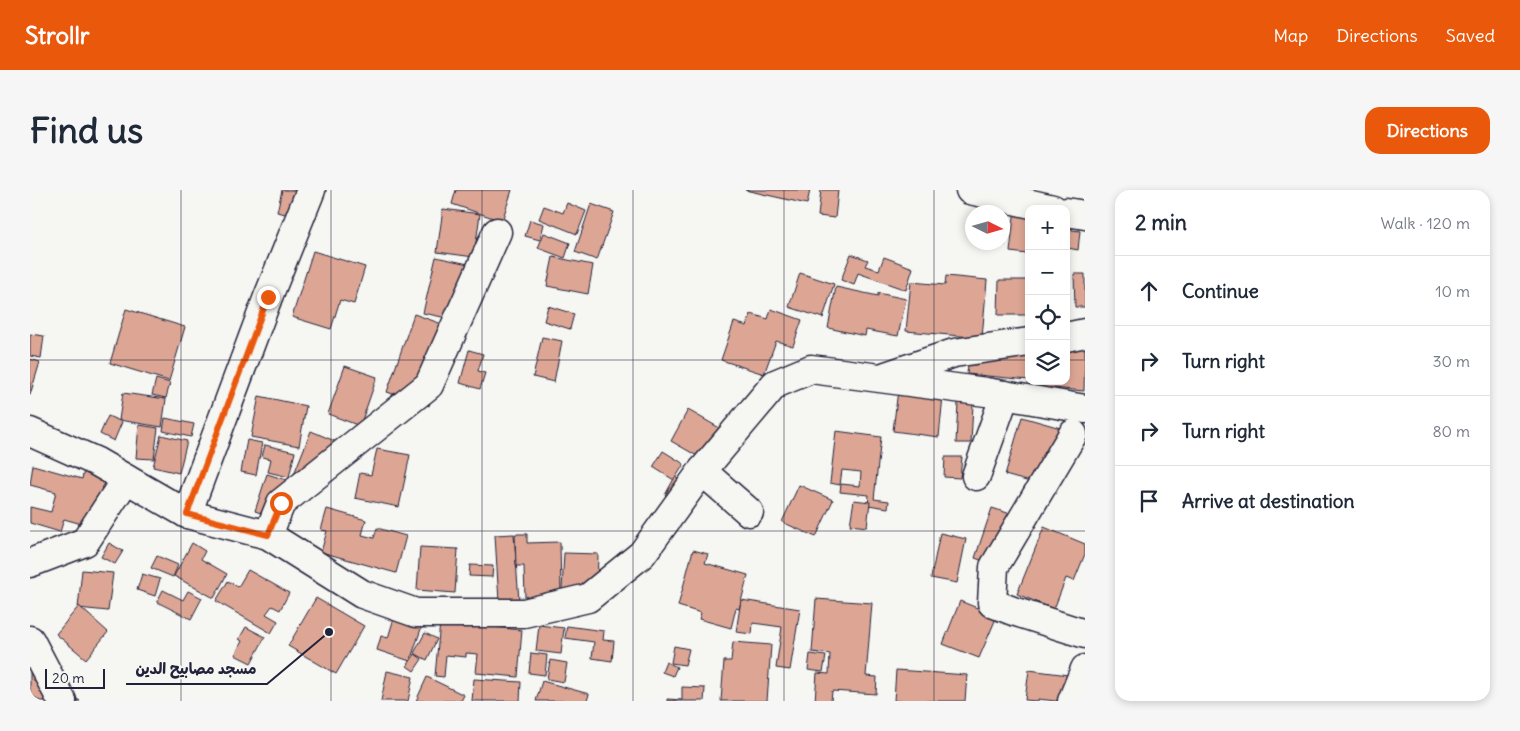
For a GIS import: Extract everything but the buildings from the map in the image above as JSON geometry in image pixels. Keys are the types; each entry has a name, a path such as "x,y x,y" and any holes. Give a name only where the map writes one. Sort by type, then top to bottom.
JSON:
{"street":[{"path":"187,514 268,297 311,190"},
{"path":"970,190 1035,205"},
{"path":"1070,213 1085,215"},
{"path":"268,535 281,503 428,385 497,232"},
{"path":"1070,336 1085,333"},
{"path":"880,378 954,353 1025,343"},
{"path":"30,432 96,462 187,514 268,535 362,594 416,613 524,613 588,598 642,554 702,471 775,384 811,369 1004,395 1085,409"},
{"path":"976,476 1004,395"},
{"path":"1037,401 1079,439 994,567 992,603 1013,612 1085,634"},
{"path":"702,471 749,512"},
{"path":"30,562 85,542 126,478"},
{"path":"30,640 62,701"},
{"path":"1072,701 1085,669"}],"place":[{"name":"مسجد مصابيح الدين","path":"329,632"}],"route":[{"path":"268,297 187,514 268,535 281,503"}]}
